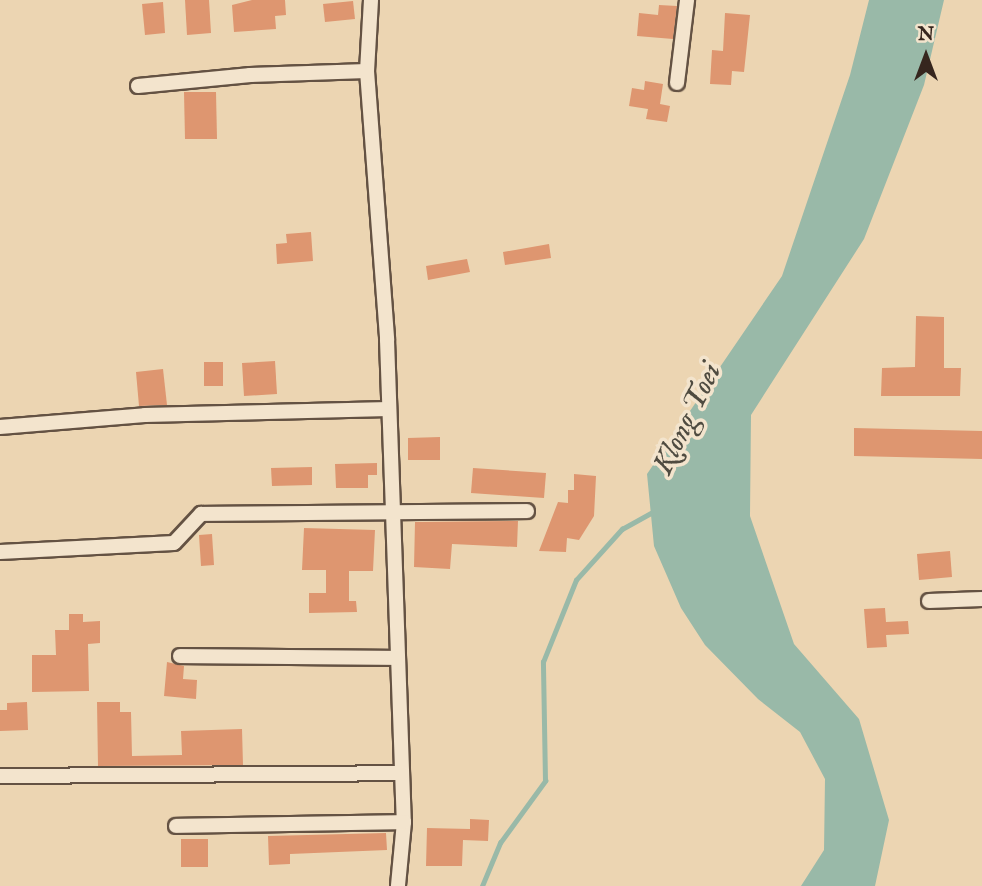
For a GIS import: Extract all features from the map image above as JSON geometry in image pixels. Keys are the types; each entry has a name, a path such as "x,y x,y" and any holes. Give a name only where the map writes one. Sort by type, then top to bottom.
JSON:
{"street":[{"path":"371,0 367,71 389,409 404,822 398,886"},
{"path":"677,83 687,0"},
{"path":"138,86 250,75 367,71"},
{"path":"0,427 145,415 389,409"},
{"path":"0,552 174,543 201,514 527,511"},
{"path":"929,601 982,600"},
{"path":"180,656 398,658"},
{"path":"0,776 402,773"},
{"path":"176,826 404,822"}],"water":[{"name":"Klong Toei","path":"869,0 944,0 924,85 864,239 751,415 750,516 794,644 859,719 889,820 875,886 801,886 824,850 825,779 800,732 758,699 705,645 681,608 654,546 647,474 782,276 850,75"}],"building":[{"path":"185,0 209,0 211,33 187,35"},
{"path":"252,0 285,0 286,15 275,16 276,29 234,32 232,5"},
{"path":"353,1 355,19 325,22 323,4"},
{"path":"163,2 165,33 145,35 142,4"},
{"path":"659,5 677,6 673,39 637,36 639,13 658,15"},
{"path":"725,13 750,15 744,72 732,71 731,85 710,84 712,50 723,51"},
{"path":"645,81 663,84 660,104 670,106 667,122 646,119 648,109 629,106 632,88 644,90"},
{"path":"184,92 216,92 217,139 185,139"},
{"path":"311,232 313,261 277,264 276,244 287,243 286,234"},
{"path":"549,244 551,258 505,265 503,252"},
{"path":"467,259 470,272 428,280 426,266"},
{"path":"916,316 944,317 944,368 961,368 960,396 881,396 882,368 915,367"},
{"path":"275,361 277,394 244,396 242,363"},
{"path":"204,362 223,362 223,386 204,386"},
{"path":"163,369 167,405 139,406 136,372"},
{"path":"854,428 982,431 982,459 854,456"},
{"path":"440,437 440,460 408,460 408,438"},
{"path":"377,463 377,475 368,475 368,488 336,488 335,464"},
{"path":"312,467 312,485 272,486 271,468"},
{"path":"473,468 546,473 544,498 471,493"},
{"path":"574,474 596,476 594,516 579,540 567,538 566,552 539,551 558,502 568,503 568,490 574,490"},
{"path":"518,521 517,547 452,544 450,569 414,567 415,522"},
{"path":"304,528 375,530 373,571 349,571 349,601 356,601 357,612 309,613 309,593 326,593 326,570 302,570"},
{"path":"212,534 214,565 201,566 199,535"},
{"path":"950,551 952,577 919,580 917,554"},
{"path":"885,608 886,622 908,621 909,634 886,635 887,647 867,648 864,609"},
{"path":"69,614 83,614 83,622 100,621 100,643 88,644 89,691 32,692 32,655 56,655 55,630 69,630"},
{"path":"167,662 184,666 183,679 197,680 196,699 164,696"},
{"path":"27,702 28,730 0,731 0,710 7,710 7,703"},
{"path":"97,702 120,702 120,712 131,712 132,756 182,755 181,731 242,729 243,765 98,766"},
{"path":"470,819 489,820 488,841 463,840 462,866 426,866 427,828 470,829"},
{"path":"386,833 387,850 290,854 290,864 269,865 268,836"},
{"path":"181,839 208,839 208,867 181,867"}],"waterway":[{"path":"482,886 500,843 545,781 543,662 576,580 622,529 651,513"}]}
